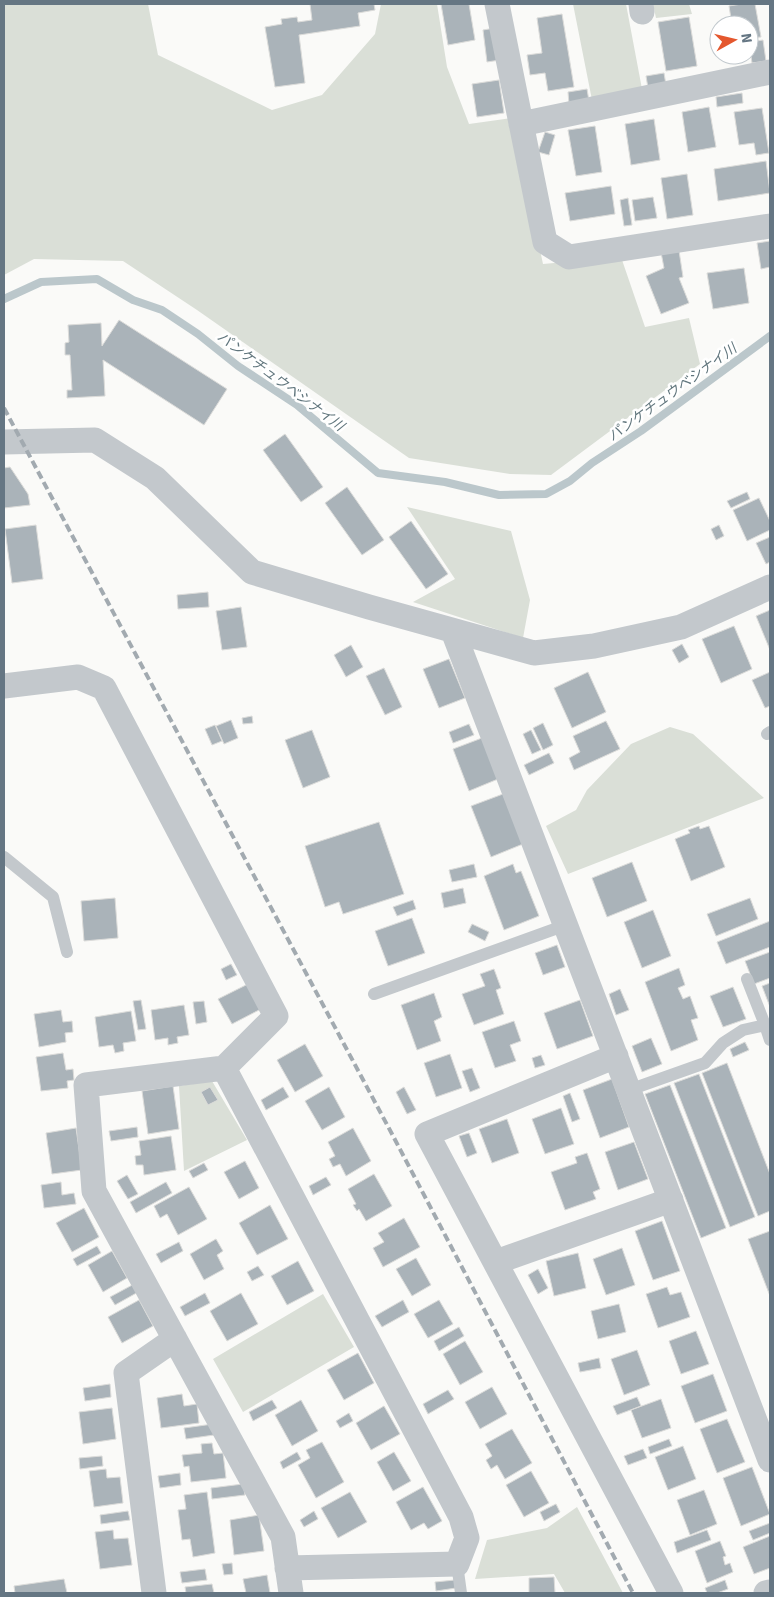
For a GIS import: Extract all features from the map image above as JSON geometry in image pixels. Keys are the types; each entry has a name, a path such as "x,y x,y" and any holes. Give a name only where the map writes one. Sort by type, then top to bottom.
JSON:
{"street":[{"path":"497,4 545,242 569,257 770,226"},
{"path":"521,124 770,72"},
{"path":"4,442 95,440 155,478 252,572 534,653 594,646 681,627 770,587"},
{"path":"454,631 770,1460"},
{"path":"4,686 78,677 104,688 276,1016 224,1068 86,1085 94,1191 283,1537 291,1593"},
{"path":"616,1056 427,1134 671,1593"},
{"path":"224,1068 462,1517 466,1538 457,1564 287,1568"},
{"path":"496,1262 672,1200"},
{"path":"154,1593 126,1373 175,1339"},
{"path":"766,1593 770,1592"}],"lane":[{"path":"4,858 53,897 67,952"},
{"path":"374,994 566,925"},
{"path":"747,979 770,1040"},
{"path":"629,1090 705,1063 723,1043 743,1030 765,1025"},
{"path":"457,1564 461,1593"}],"shaded area":[{"path":"4,4 148,4 158,55 272,110 322,95 375,34 381,4 437,4 447,67 469,124 512,118 543,264 621,257 645,327 689,318 700,364 551,475 510,474 409,458 197,310 123,261 34,259 4,275"},
{"path":"573,4 626,4 642,89 592,100"},
{"path":"653,4 689,4 692,14 656,18"},
{"path":"407,507 511,531 530,600 523,638 413,602 455,579"},
{"path":"670,727 693,734 764,798 568,874 546,826 576,810 587,790 631,744"},
{"path":"212,1081 247,1140 184,1171 179,1086"},
{"path":"323,1294 354,1347 243,1412 213,1359"},
{"path":"577,1507 623,1593 565,1593 554,1574 475,1579 487,1540 547,1528"}],"building":[{"path":"310,4 374,4 375,10 358,13 360,26 299,35 305,83 275,87 265,27 282,24 281,19 297,17 298,22 312,20"},
{"path":"441,4 469,4 475,40 448,45"},
{"path":"755,4 757,15 730,15 729,6"},
{"path":"562,14 574,87 548,91 545,73 530,75 527,55 542,53 537,18"},
{"path":"689,17 697,66 666,71 658,22"},
{"path":"495,28 500,60 487,62 483,30"},
{"path":"763,40 766,61 759,62 759,41"},
{"path":"664,73 666,85 648,88 646,76"},
{"path":"499,80 504,113 477,117 472,84"},
{"path":"587,89 589,101 569,104 568,92"},
{"path":"742,93 743,103 717,107 716,97"},
{"path":"709,107 716,147 688,152 682,112"},
{"path":"762,108 769,153 756,155 754,143 739,145 734,112"},
{"path":"654,119 660,160 631,165 625,124"},
{"path":"595,126 602,172 576,176 568,130"},
{"path":"545,132 555,135 549,155 538,152"},
{"path":"766,161 770,193 718,201 714,169"},
{"path":"687,174 693,215 667,219 661,178"},
{"path":"611,186 615,214 570,221 565,193"},
{"path":"653,197 657,218 635,221 632,200"},
{"path":"628,198 632,225 624,226 620,200"},
{"path":"770,241 770,267 761,269 757,243"},
{"path":"678,244 683,277 679,278 689,303 661,314 646,276 664,268 660,247"},
{"path":"744,268 749,303 713,309 707,273"},
{"path":"119,320 227,389 204,425 103,360 105,396 67,398 67,390 72,390 70,355 65,355 65,343 69,342 68,325 101,323 102,346"},
{"path":"285,434 323,487 301,502 263,450"},
{"path":"10,467 28,494 30,505 4,508 4,468"},
{"path":"347,487 384,540 362,555 325,503"},
{"path":"747,492 750,499 731,508 727,501"},
{"path":"759,498 770,521 770,530 747,541 733,510"},
{"path":"411,521 448,574 426,589 389,537"},
{"path":"36,525 43,579 12,583 5,529"},
{"path":"719,525 724,536 716,540 711,529"},
{"path":"770,537 770,562 766,564 756,543"},
{"path":"208,592 209,607 178,609 177,595"},
{"path":"241,607 247,647 222,650 216,611"},
{"path":"770,610 770,650 756,616"},
{"path":"734,626 752,669 721,683 702,639"},
{"path":"682,644 689,657 679,663 672,650"},
{"path":"351,645 363,667 346,677 334,655"},
{"path":"449,659 465,698 439,708 423,669"},
{"path":"384,668 402,707 385,715 366,676"},
{"path":"588,672 606,712 572,728 554,688"},
{"path":"770,672 770,706 765,708 752,680"},
{"path":"252,716 253,723 243,724 242,718"},
{"path":"231,720 238,738 224,744 216,726"},
{"path":"606,721 620,749 574,770 569,758 580,752 573,736"},
{"path":"543,723 553,745 543,750 533,728"},
{"path":"469,724 474,735 453,743 449,732"},
{"path":"215,725 222,741 212,745 205,729"},
{"path":"312,730 330,777 303,788 285,740"},
{"path":"531,730 541,750 532,754 523,734"},
{"path":"482,738 498,779 469,791 453,749"},
{"path":"549,753 554,763 529,775 524,765"},
{"path":"503,794 523,844 491,857 471,806"},
{"path":"379,822 404,894 343,914 339,902 325,907 305,846"},
{"path":"699,826 700,829 709,826 725,867 691,881 675,839 690,833 688,830"},
{"path":"632,862 647,901 607,917 592,878"},
{"path":"474,864 477,877 452,882 449,870"},
{"path":"513,864 516,873 521,871 539,916 504,930 484,876"},
{"path":"463,888 466,903 444,908 441,893"},
{"path":"115,898 118,938 84,941 81,901"},
{"path":"750,898 758,919 716,936 707,914"},
{"path":"413,900 416,909 397,916 393,907"},
{"path":"653,910 671,956 642,968 624,922"},
{"path":"412,918 425,953 388,966 375,931"},
{"path":"770,921 770,947 726,964 717,942"},
{"path":"472,924 489,932 485,941 468,932"},
{"path":"557,945 565,967 543,975 535,953"},
{"path":"770,952 770,978 754,984 745,961"},
{"path":"231,964 237,975 226,980 221,969"},
{"path":"679,968 685,985 678,988 683,999 690,996 698,1018 691,1020 698,1040 671,1051 645,982"},
{"path":"494,969 501,988 496,990 504,1014 474,1025 462,994 485,986 480,974"},
{"path":"770,983 770,1007 762,986"},
{"path":"248,984 261,1009 232,1024 218,999"},
{"path":"733,987 746,1019 723,1027 710,996"},
{"path":"620,989 629,1010 616,1015 609,994"},
{"path":"434,993 442,1017 434,1021 441,1041 417,1050 401,1005"},
{"path":"141,1000 146,1029 138,1030 133,1001"},
{"path":"580,1000 593,1036 557,1049 544,1013"},
{"path":"204,1001 207,1022 196,1024 193,1002"},
{"path":"184,1005 189,1035 177,1037 178,1043 168,1045 168,1038 155,1040 151,1010"},
{"path":"61,1010 63,1022 72,1021 73,1032 65,1033 66,1042 39,1047 34,1014"},
{"path":"131,1011 136,1041 123,1043 124,1051 115,1053 113,1045 99,1047 95,1017"},
{"path":"514,1021 521,1041 510,1045 516,1061 495,1068 482,1032"},
{"path":"651,1038 662,1064 642,1072 632,1046"},
{"path":"745,1042 749,1050 733,1057 730,1049"},
{"path":"305,1044 323,1076 295,1092 277,1060"},
{"path":"63,1053 66,1070 73,1069 74,1080 67,1081 68,1088 41,1091 36,1057"},
{"path":"450,1054 462,1088 436,1097 424,1063"},
{"path":"541,1055 545,1065 535,1068 532,1058"},
{"path":"727,1063 770,1174 770,1211 758,1216 702,1073"},
{"path":"472,1068 480,1088 470,1092 462,1071"},
{"path":"699,1074 755,1217 730,1227 674,1083"},
{"path":"612,1079 629,1127 600,1138 583,1090"},
{"path":"670,1085 726,1228 701,1238 645,1094"},
{"path":"173,1086 179,1129 148,1134 142,1091"},
{"path":"210,1087 218,1100 208,1105 201,1092"},
{"path":"283,1087 289,1097 266,1110 261,1100"},
{"path":"329,1087 345,1117 322,1130 305,1101"},
{"path":"404,1087 416,1110 407,1114 396,1092"},
{"path":"570,1093 580,1119 572,1122 563,1096"},
{"path":"561,1108 574,1144 545,1154 532,1119"},
{"path":"507,1119 519,1153 492,1163 479,1129"},
{"path":"137,1127 138,1137 111,1141 109,1131"},
{"path":"76,1128 82,1170 52,1174 46,1133"},
{"path":"353,1128 371,1161 346,1176 340,1164 333,1167 329,1159 335,1156 328,1142"},
{"path":"469,1133 477,1153 467,1157 459,1136"},
{"path":"171,1136 176,1170 144,1175 143,1165 136,1165 135,1156 141,1155 139,1141"},
{"path":"634,1142 648,1179 618,1190 605,1152"},
{"path":"587,1153 600,1189 593,1192 596,1199 565,1210 551,1172 577,1163 575,1157"},
{"path":"245,1161 259,1188 239,1199 224,1172"},
{"path":"204,1163 208,1170 193,1178 189,1171"},
{"path":"374,1174 392,1206 366,1221 359,1209 357,1211 353,1205 356,1204 348,1189"},
{"path":"127,1175 138,1194 128,1199 117,1181"},
{"path":"326,1177 331,1185 313,1195 309,1186"},
{"path":"61,1182 62,1195 74,1193 76,1204 44,1208 41,1185"},
{"path":"166,1182 172,1193 136,1213 130,1202"},
{"path":"189,1187 207,1219 178,1235 167,1214 160,1218 154,1206"},
{"path":"270,1205 288,1239 257,1255 239,1223"},
{"path":"84,1208 99,1237 72,1252 56,1223"},
{"path":"404,1218 420,1247 383,1267 373,1248 384,1242 378,1233"},
{"path":"662,1221 680,1271 653,1280 635,1231"},
{"path":"770,1231 770,1296 748,1239"},
{"path":"216,1239 223,1251 217,1255 224,1269 204,1280 190,1254"},
{"path":"179,1242 183,1251 161,1263 156,1254"},
{"path":"97,1246 101,1253 77,1266 73,1259"},
{"path":"622,1248 635,1285 606,1295 593,1259"},
{"path":"112,1251 127,1278 103,1292 88,1265"},
{"path":"578,1253 586,1288 554,1296 546,1261"},
{"path":"416,1258 431,1285 412,1296 396,1269"},
{"path":"298,1261 314,1291 287,1305 271,1276"},
{"path":"258,1266 264,1275 252,1281 247,1272"},
{"path":"538,1269 548,1288 538,1294 528,1275"},
{"path":"136,1283 140,1291 115,1305 110,1297"},
{"path":"667,1287 670,1295 681,1292 690,1317 658,1328 646,1294"},
{"path":"205,1293 210,1303 185,1316 180,1307"},
{"path":"241,1293 258,1324 227,1341 210,1311"},
{"path":"139,1300 153,1326 122,1343 108,1317"},
{"path":"403,1300 409,1312 382,1327 375,1316"},
{"path":"439,1300 453,1324 428,1338 414,1314"},
{"path":"619,1304 626,1332 598,1339 591,1311"},
{"path":"459,1327 464,1336 439,1351 434,1341"},
{"path":"696,1331 709,1364 681,1374 669,1341"},
{"path":"465,1341 483,1372 460,1385 443,1354"},
{"path":"637,1350 650,1385 624,1395 611,1359"},
{"path":"358,1353 374,1383 344,1400 327,1370"},
{"path":"599,1358 601,1368 580,1372 578,1363"},
{"path":"713,1374 727,1411 695,1423 681,1386"},
{"path":"110,1384 111,1397 85,1401 83,1388"},
{"path":"492,1387 507,1414 480,1429 465,1402"},
{"path":"448,1390 454,1399 428,1414 423,1404"},
{"path":"182,1394 184,1406 197,1404 199,1423 161,1428 157,1398"},
{"path":"637,1397 641,1406 617,1415 613,1406"},
{"path":"661,1399 671,1428 642,1438 631,1410"},
{"path":"272,1400 277,1408 253,1421 249,1412"},
{"path":"301,1400 318,1431 292,1446 275,1415"},
{"path":"384,1406 400,1434 371,1450 356,1423"},
{"path":"112,1408 116,1439 83,1444 79,1412"},
{"path":"349,1413 353,1421 340,1428 336,1421"},
{"path":"727,1419 745,1462 717,1473 700,1429"},
{"path":"213,1424 214,1435 186,1439 184,1428"},
{"path":"512,1429 532,1463 505,1479 497,1465 491,1469 486,1460 492,1456 485,1444"},
{"path":"669,1439 672,1446 650,1454 648,1447"},
{"path":"322,1442 344,1482 316,1498 298,1465 310,1458 306,1450"},
{"path":"212,1443 214,1454 223,1453 226,1478 191,1482 189,1466 184,1467 182,1455 202,1453 201,1444"},
{"path":"683,1446 696,1479 668,1490 655,1457"},
{"path":"643,1449 647,1458 628,1465 624,1456"},
{"path":"297,1452 301,1459 283,1469 280,1462"},
{"path":"394,1452 411,1481 393,1491 377,1462"},
{"path":"102,1456 103,1466 80,1469 79,1458"},
{"path":"752,1467 770,1514 741,1526 723,1478"},
{"path":"106,1469 107,1478 120,1477 123,1503 94,1507 89,1471"},
{"path":"531,1471 549,1503 524,1517 506,1485"},
{"path":"180,1473 181,1485 160,1488 158,1476"},
{"path":"243,1484 245,1495 212,1499 211,1488"},
{"path":"423,1487 442,1521 428,1529 424,1523 411,1530 396,1502"},
{"path":"704,1490 717,1524 690,1535 677,1500"},
{"path":"207,1492 215,1553 193,1557 190,1539 182,1540 178,1510 186,1509 184,1495"},
{"path":"350,1492 367,1522 338,1538 321,1508"},
{"path":"556,1504 560,1512 544,1521 540,1512"},
{"path":"128,1511 130,1520 101,1524 100,1515"},
{"path":"314,1511 318,1519 304,1527 300,1520"},
{"path":"259,1515 264,1551 234,1555 230,1520"},
{"path":"770,1523 770,1533 753,1540 749,1531"},
{"path":"113,1530 114,1539 128,1538 132,1565 100,1569 95,1532"},
{"path":"707,1530 711,1540 677,1553 674,1542"},
{"path":"770,1536 770,1568 754,1574 743,1547"},
{"path":"720,1541 726,1556 723,1557 725,1565 730,1563 733,1572 707,1583 695,1551"},
{"path":"232,1563 233,1574 224,1575 222,1564"},
{"path":"205,1569 207,1580 182,1583 180,1572"},
{"path":"267,1575 270,1593 246,1593 243,1579"},
{"path":"554,1577 555,1593 529,1593 529,1578"},
{"path":"64,1579 67,1593 15,1593 14,1586"},
{"path":"455,1580 456,1588 436,1591 435,1582"},
{"path":"725,1580 728,1589 717,1593 707,1593 705,1588"},
{"path":"212,1584 214,1593 186,1593 185,1587"}],"waterway":[{"name":"パンケチュウベシナイ川","path":"4,299 41,282 97,279 133,300 162,310 198,334 238,366 297,405 378,473 445,482 499,495 546,494 570,481 592,463 641,431 770,336"}],"railway":[{"path":"4,408 392,1134 633,1593"}]}
